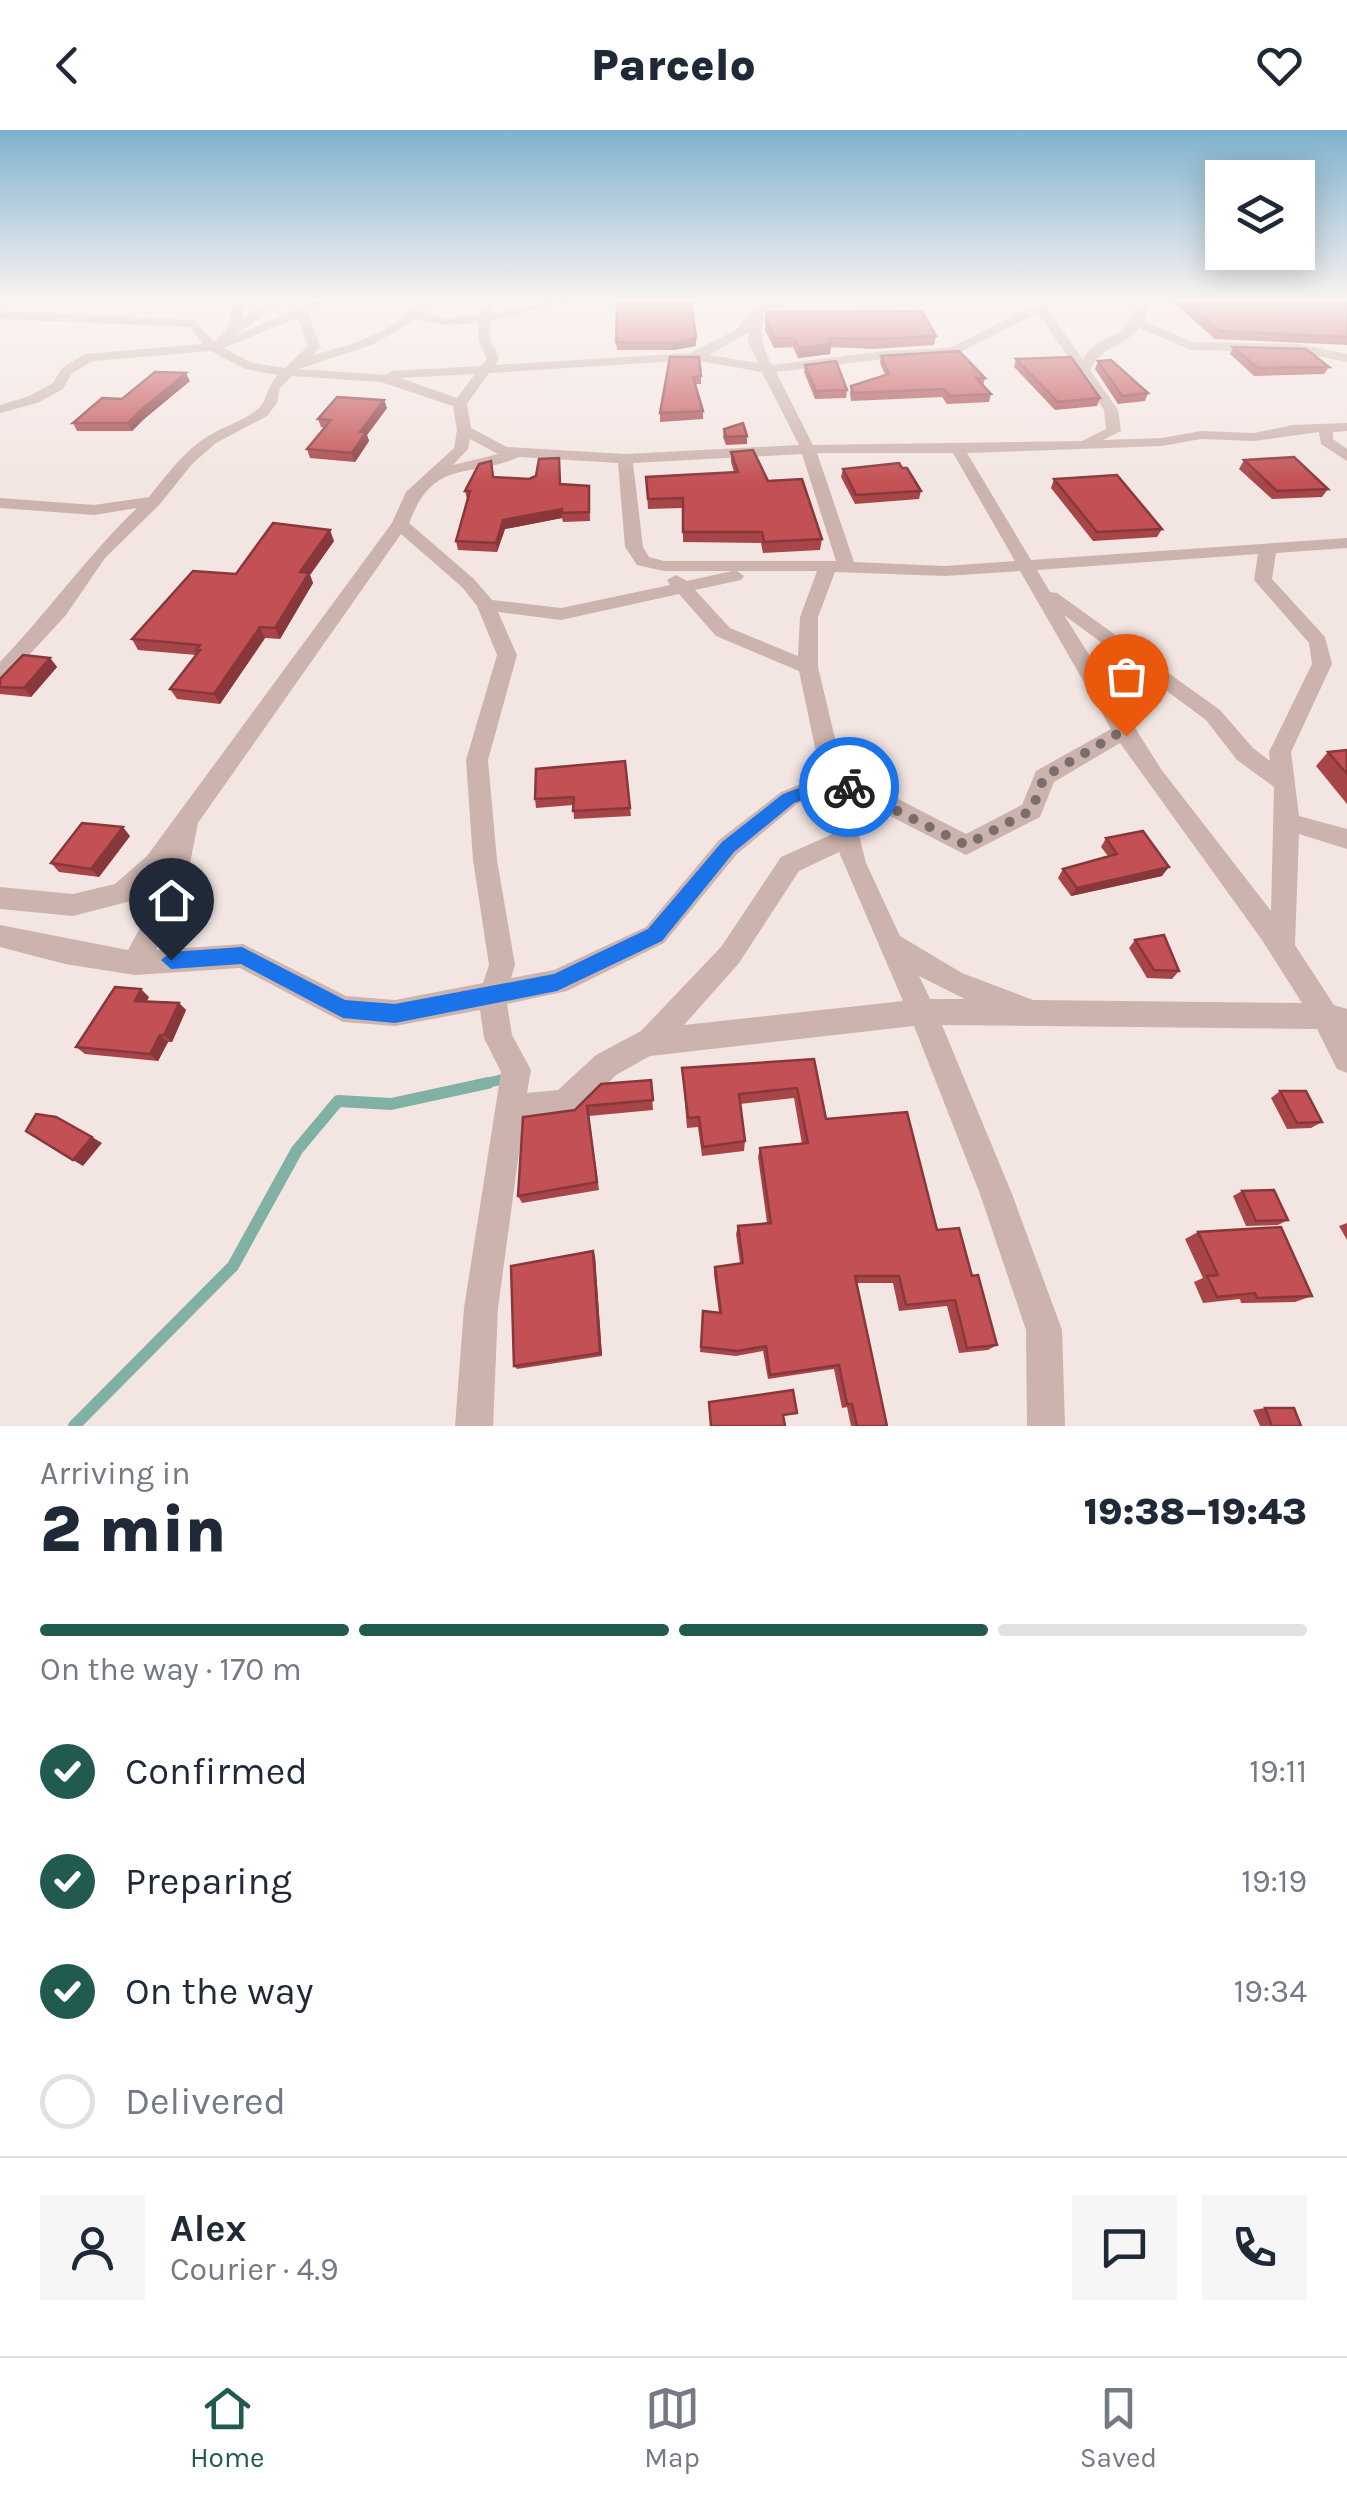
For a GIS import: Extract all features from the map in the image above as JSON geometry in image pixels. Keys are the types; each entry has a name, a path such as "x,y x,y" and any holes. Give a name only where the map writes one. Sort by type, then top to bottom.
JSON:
{"street":[{"path":"0,409 58,386 68,371 84,361"},
{"path":"231,361 373,376 631,361"},
{"path":"0,674 58,611 99,554 154,502 210,440 262,414 270,403 273,388 298,361"},
{"path":"289,370 312,361"},
{"path":"0,898 73,904 122,893 156,863 400,524 412,494 461,449 464,430 460,404 492,361"},
{"path":"721,361 770,369 831,361"},
{"path":"766,361 808,449 838,567 808,618 808,667 854,862 922,1012 996,1194 1044,1330 1046,1426"},
{"path":"1075,361 1112,410 1114,431 1076,444"},
{"path":"1082,372 1088,361"},
{"path":"373,376 460,404"},
{"path":"464,430 490,446 522,454 625,459 808,449 1162,442 1202,435 1254,437 1347,427"},
{"path":"1326,428 1326,440 1347,456"},
{"path":"956,446 1124,730 1337,1019 1347,1059"},
{"path":"438,474 475,462 522,454"},
{"path":"625,459 634,547 643,561 664,566 946,572 1028,563 1347,543"},
{"path":"0,502 94,510 154,502"},
{"path":"400,524 468,583 486,605 507,654 477,760 485,860 502,965 492,997 498,1038 516,1070 481,1308 474,1426"},
{"path":"1268,546 1263,580 1318,641 1322,664 1280,752 1288,822 1282,946"},
{"path":"664,566 723,632 808,667"},
{"path":"486,605 561,614 778,566"},
{"path":"1044,592 1213,715 1245,754 1285,783"},
{"path":"0,936 135,963 242,956 343,1009 395,1014 492,997 557,982 655,935 728,847 788,798 834,781 866,792 966,845 1032,810 1044,777 1124,730"},
{"path":"135,963 171,894 190,817"},
{"path":"1288,822 1347,839"},
{"path":"510,1110 565,1105 606,1066 650,1042 730,955 790,864 848,837"},
{"path":"891,944 954,983 1040,1013"},
{"path":"650,1042 922,1012 1337,1019"}],"building":[{"path":"669,361 699,361 701,376 693,377 703,411 660,413"},
{"path":"836,361 847,390 816,391 805,365"},
{"path":"883,361 969,361 985,378 976,378 991,394 949,396 944,389 853,393 851,386 889,374"},
{"path":"1018,361 1074,361 1100,398 1058,402"},
{"path":"1098,361 1113,361 1148,393 1122,396"},
{"path":"1250,361 1322,361 1329,367 1258,368"},
{"path":"155,372 186,373 128,423 73,423 102,398 122,399"},
{"path":"337,397 384,400 360,432 366,432 352,453 307,449 331,420 318,419"},
{"path":"743,423 747,436 726,437 724,429"},
{"path":"753,450 768,481 802,479 822,539 764,542 762,532 683,532 683,498 648,499 646,477 738,472 731,452"},
{"path":"1294,457 1328,489 1277,491 1244,460"},
{"path":"559,458 560,484 589,486 589,512 562,513 562,509 503,520 496,543 456,541 470,491 465,491 479,464 491,461 493,477 529,479 536,476 539,459"},
{"path":"899,463 907,468 921,491 856,495 843,469"},
{"path":"1117,475 1162,529 1097,532 1054,479"},
{"path":"273,523 330,530 300,572 309,573 275,628 260,627 214,694 170,689 200,645 132,639 193,571 236,574"},
{"path":"23,655 50,658 24,688 0,687 0,679"},
{"path":"1347,750 1347,774 1328,752"},
{"path":"625,761 630,808 573,811 574,797 535,799 536,769"},
{"path":"82,823 123,827 91,869 51,863"},
{"path":"1143,831 1169,867 1077,888 1063,869 1117,854 1106,838"},
{"path":"1164,935 1179,971 1154,970 1135,940"},
{"path":"115,987 141,989 135,1001 179,1003 150,1054 76,1047"},
{"path":"814,1059 826,1119 907,1112 937,1230 959,1228 972,1276 978,1275 997,1345 967,1348 955,1300 906,1305 899,1276 855,1276 887,1426 857,1426 852,1404 847,1404 839,1365 770,1375 766,1346 738,1351 701,1347 703,1311 721,1313 715,1267 743,1263 738,1226 771,1223 760,1148 808,1143 797,1088 739,1094 745,1141 703,1147 699,1117 688,1118 682,1068"},
{"path":"651,1080 653,1100 587,1106 597,1182 518,1196 523,1117 575,1110 601,1084"},
{"path":"1280,1091 1306,1091 1322,1122 1297,1123"},
{"path":"36,1114 56,1117 92,1137 73,1160 26,1131"},
{"path":"1274,1190 1288,1220 1256,1221 1242,1191"},
{"path":"1281,1227 1312,1296 1257,1298 1255,1293 1217,1297 1207,1276 1218,1275 1198,1232"},
{"path":"593,1251 600,1353 514,1366 511,1266"},
{"path":"793,1390 797,1413 783,1415 785,1426 711,1426 709,1402"},
{"path":"1265,1408 1294,1408 1301,1426 1272,1426"}],"waterway":[{"path":"477,1085 509,1078"},
{"path":"74,1426 233,1266 297,1150 338,1101 391,1104 488,1083"}],"way so far":[{"path":"849,787 866,792 966,845 1032,810 1044,777 1124,730 1126,736"}],"route":[{"path":"171,960 242,956 343,1009 395,1014 557,982 655,935 728,847 788,798 834,781 849,787"}]}
